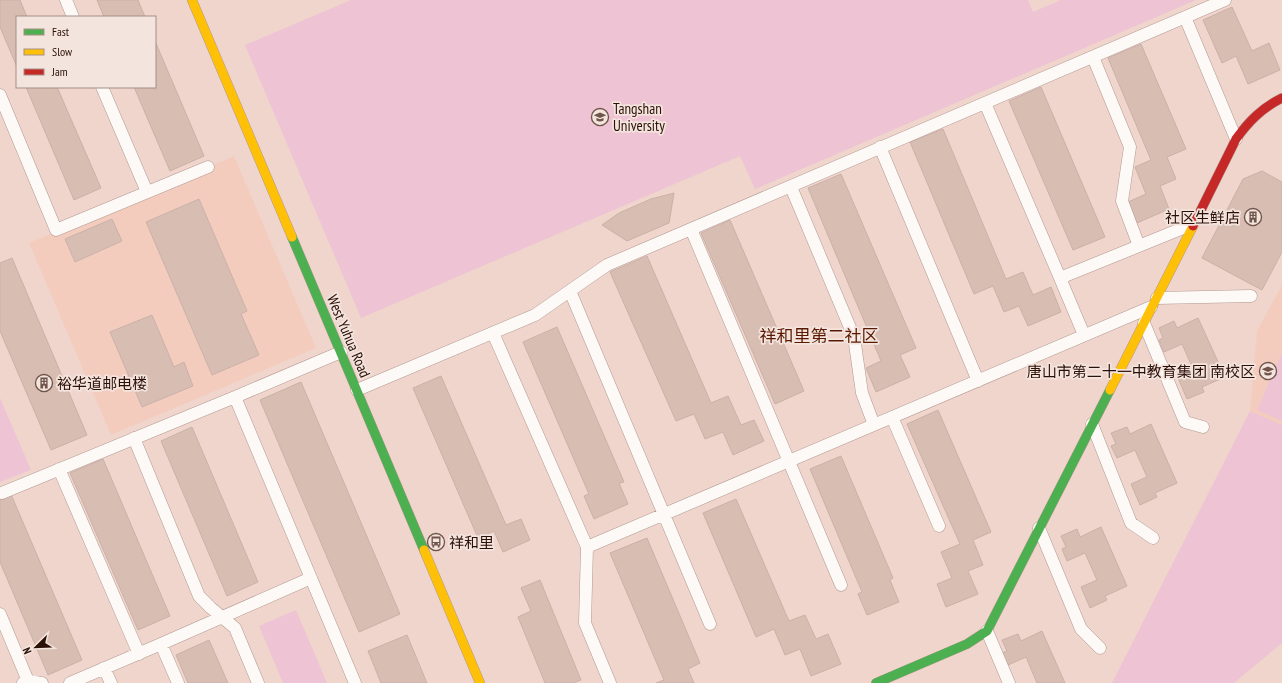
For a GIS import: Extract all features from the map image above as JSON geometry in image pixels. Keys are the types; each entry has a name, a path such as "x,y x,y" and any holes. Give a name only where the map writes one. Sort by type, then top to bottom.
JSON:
{"street":[{"name":"West Yuhua Road","path":"192,0 480,683"},
{"path":"876,683 967,644 987,631 1155,302 1236,139 1247,122 1267,105 1282,98"}],"lane":[{"path":"66,0 73,16"},
{"path":"356,390 535,315 607,265 1225,0"},
{"path":"1185,17 1236,139"},
{"path":"1093,57 1130,147 1122,201 1139,246"},
{"path":"102,88 147,192"},
{"path":"0,94 56,230 208,167"},
{"path":"985,102 1084,335"},
{"path":"880,148 978,381"},
{"path":"791,187 854,337 862,393 874,425"},
{"path":"1060,278 1194,223"},
{"path":"691,229 841,586"},
{"path":"570,291 710,624"},
{"path":"587,547 978,381 1155,302 1251,296"},
{"path":"1144,323 1185,422 1203,427"},
{"path":"493,333 587,547 585,623 610,683"},
{"path":"2,492 341,352"},
{"path":"235,397 355,683"},
{"path":"892,417 939,526"},
{"path":"1092,424 1131,523 1153,538"},
{"path":"134,438 199,596 235,628 258,683"},
{"path":"60,469 139,654"},
{"path":"1039,528 1081,629 1100,648"},
{"path":"70,683 311,578"},
{"path":"0,614 26,682 42,683"},
{"path":"987,631 1009,683"},
{"path":"161,644 178,683"},
{"path":"104,668 111,683"},
{"path":"907,670 912,683"}],"shaded area":[{"name":"Tangshan University","path":"351,0 1028,0 1033,12 1061,0 1196,0 755,189 740,156 361,318 245,45"},
{"path":"234,156 316,348 111,435 29,243"},
{"name":"唐山市第二十一中教育集团 南校区","path":"1282,285 1282,425 1250,411 1257,331"},
{"path":"1282,353 1282,421 1257,410"},
{"path":"0,398 31,470 0,482"},
{"path":"1250,411 1282,425 1282,643 1234,683 1112,683"},
{"path":"296,610 327,683 283,683 259,626"}],"building":[{"path":"0,0 20,0 27,16 16,16 16,65 0,27"},
{"path":"97,0 138,0 145,16 104,16"},
{"path":"1232,7 1252,51 1269,43 1280,70 1248,84 1236,56 1222,63 1203,20"},
{"path":"156,43 204,156 170,171 134,88 156,88"},
{"path":"1141,44 1186,149 1167,157 1176,179 1160,186 1169,209 1137,223 1128,202 1146,194 1135,167 1151,160 1108,58"},
{"path":"1041,87 1105,237 1073,250 1009,101"},
{"path":"26,88 57,88 101,188 74,200"},
{"path":"943,129 1006,279 1023,272 1033,295 1051,287 1061,312 1028,326 1019,306 1004,312 993,286 974,294 910,142"},
{"name":"社区生鲜店","path":"1262,171 1282,182 1282,252 1262,290 1202,258 1243,179"},
{"path":"841,174 916,348 900,355 910,377 876,392 866,368 881,361 808,188"},
{"path":"674,193 669,223 627,241 602,225 619,213 651,199"},
{"path":"199,199 247,311 241,314 259,355 212,375 146,222"},
{"path":"112,219 122,241 75,262 65,239"},
{"path":"730,220 804,391 775,404 701,233"},
{"path":"647,256 711,403 728,396 741,425 754,420 764,441 733,455 723,432 705,439 694,414 676,421 610,272"},
{"name":"裕华道邮电楼","path":"12,258 87,435 51,450 0,331 0,263"},
{"path":"152,315 174,367 184,362 193,386 142,407 110,332"},
{"path":"1198,318 1225,377 1202,387 1204,392 1187,399 1178,378 1194,371 1182,344 1164,352 1159,340 1163,338 1159,328 1174,321 1177,328"},
{"path":"557,327 624,482 619,483 628,504 594,519 584,496 589,494 523,342"},
{"path":"441,376 506,525 521,519 530,540 503,552 494,531 478,538 413,388"},
{"path":"301,382 400,614 359,632 260,400"},
{"path":"938,410 991,532 973,540 983,565 968,571 978,594 946,607 937,584 952,578 941,552 960,544 907,424"},
{"path":"1151,424 1177,483 1155,493 1157,497 1140,505 1131,484 1147,477 1135,450 1117,458 1111,446 1116,444 1111,433 1127,427 1130,434"},
{"path":"192,427 258,582 227,596 161,441"},
{"path":"841,456 893,578 890,580 899,602 867,615 858,594 862,592 810,469"},
{"path":"103,459 170,616 138,630 70,473"},
{"path":"10,492 82,660 48,675 0,562 0,496"},
{"path":"736,499 789,621 805,615 816,639 828,634 841,664 811,676 800,649 785,655 774,629 756,637 703,513"},
{"path":"1101,527 1127,586 1105,596 1107,600 1090,608 1081,587 1097,580 1085,553 1067,561 1062,549 1066,547 1061,536 1077,529 1080,537"},
{"path":"647,538 700,663 688,669 694,683 656,683 664,680 610,553"},
{"path":"540,580 581,680 573,683 545,683 518,617 531,611 521,588"},
{"path":"1042,631 1065,683 1037,683 1026,657 1008,665 1002,653 1007,651 1002,640 1018,634 1021,641"},
{"path":"407,635 427,683 381,683 368,651"},
{"path":"209,640 228,683 188,683 176,655"}],"traffic: fast":[{"path":"292,237 424,550"},
{"path":"876,683 967,644 987,631 1110,390"}],"traffic: slow":[{"path":"192,0 292,237"},
{"path":"1110,390 1193,226"},
{"path":"424,550 480,683"}],"traffic: jam":[{"path":"1193,226 1236,139 1256,116 1268,106 1282,98"}],"place":[{"name":"Tangshan University","path":"600,117"},
{"name":"社区生鲜店","path":"1253,217"},
{"name":"唐山市第二十一中教育集团 南校区","path":"1268,371"},
{"name":"裕华道邮电楼","path":"44,383"},
{"name":"祥和里","path":"436,542"}],"district":[{"name":"祥和里第二社区","path":"819,336"}]}
